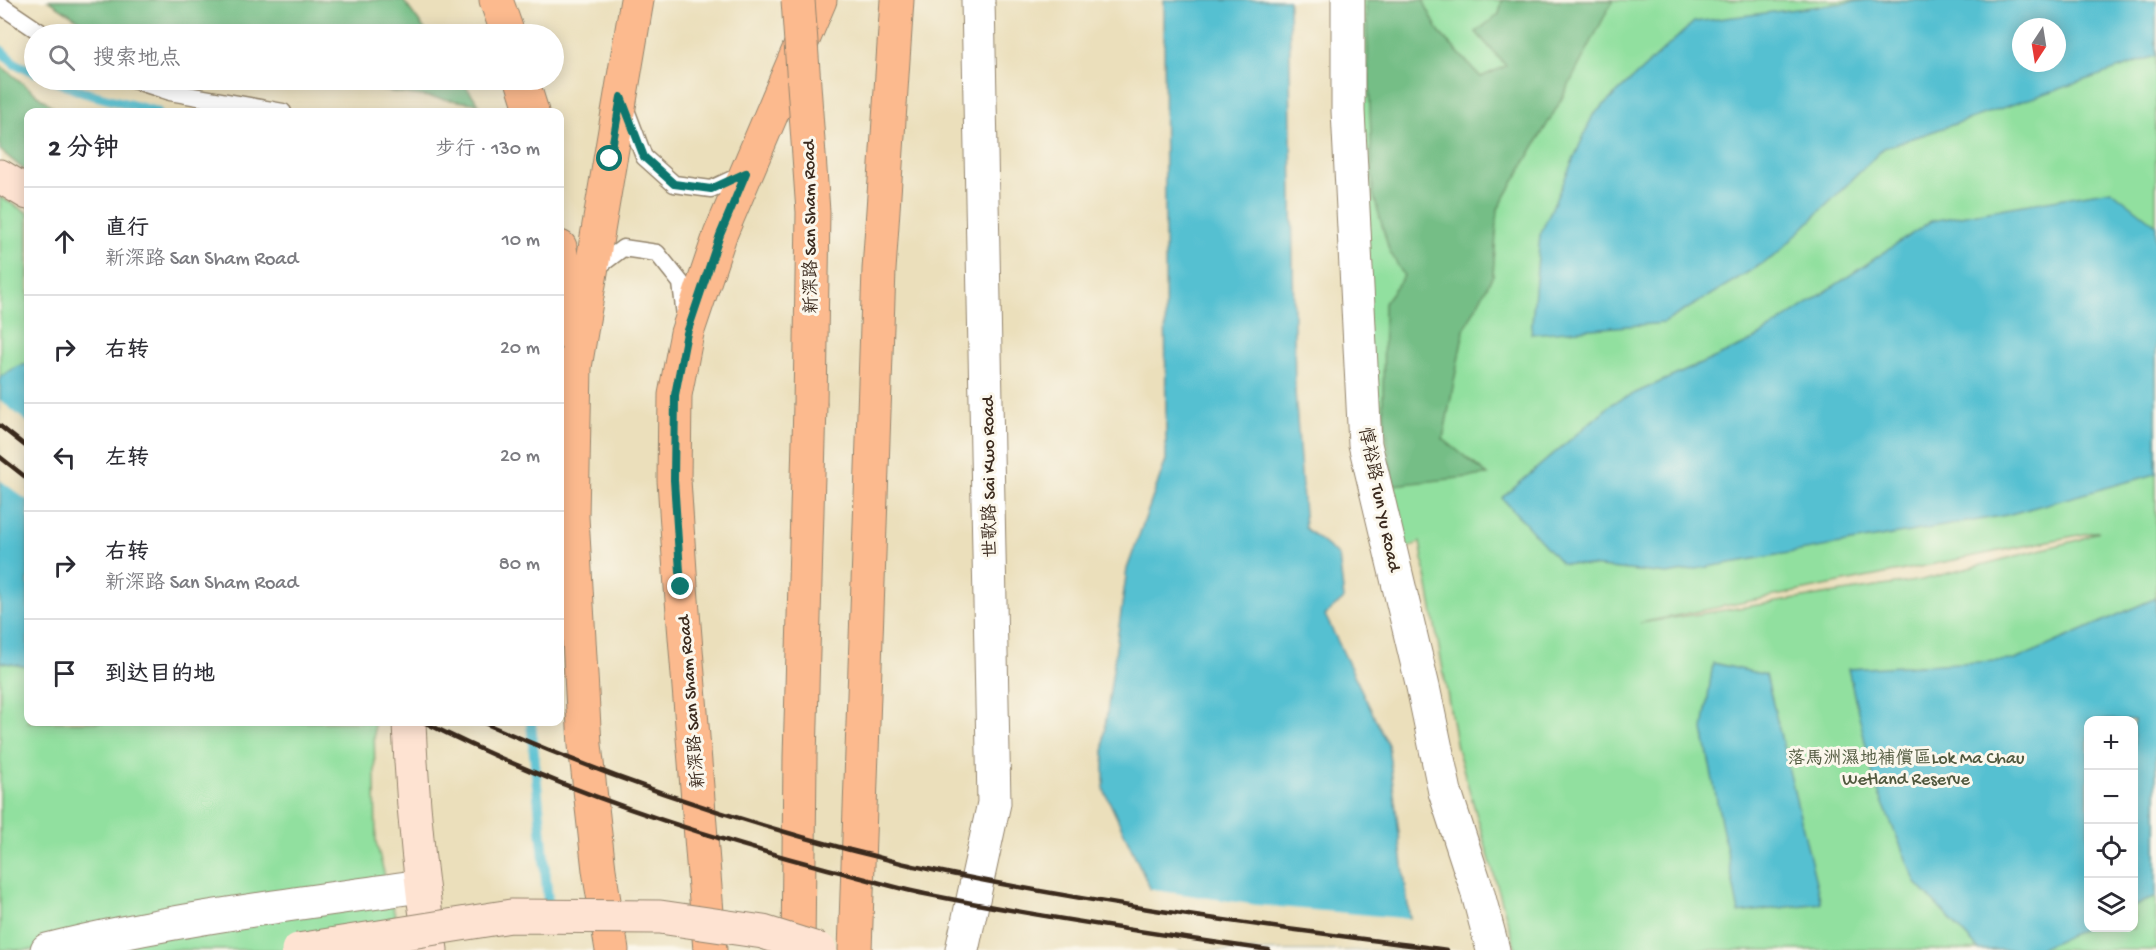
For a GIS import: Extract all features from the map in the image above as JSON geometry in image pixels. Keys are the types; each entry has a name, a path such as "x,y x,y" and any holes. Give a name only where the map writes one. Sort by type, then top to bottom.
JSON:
{"main road":[{"path":"496,0 504,24"},
{"path":"575,368 637,0"},
{"name":"新深路 San Sham Road","path":"798,0 813,212 800,757 798,950"},
{"name":"新深路 San Sham Road","path":"710,950 674,480 675,395 687,333 720,235 820,0"},
{"path":"879,0 893,61"},
{"path":"855,950 879,270 897,0"},
{"path":"525,90 531,108"},
{"path":"564,279 575,368 572,517 585,745 599,870 612,950"}],"street":[{"name":"世歌路 Sai Kwo Road","path":"962,950 994,803 978,0"},
{"name":"惇裕路 Tun Yu Road","path":"1348,0 1348,111 1365,444 1423,687 1445,792 1477,890 1493,950"},
{"path":"0,177 24,191"},
{"path":"409,726 414,813 423,901 431,950"},
{"path":"47,950 112,934 217,916 423,901"},
{"path":"298,950 511,916 546,916 660,917 764,932 820,950"}],"lane":[{"path":"0,5 28,24"},
{"path":"164,90 260,108"},
{"path":"621,97 644,157 674,184 711,189 746,173"},
{"path":"591,273 622,248 657,254 681,283 687,333"},
{"path":"404,950 423,901"}],"green space":[{"path":"48,0 403,0 421,24 85,24"},
{"name":"落馬洲濕地補償區Lok Ma Chau Wetland Reserve","path":"1354,0 2156,0 2156,950 1516,950 1457,748 1420,542 1392,555 1365,444","holes":["2099,531 2079,540 1922,580 1640,623"]},
{"path":"1366,0 1423,0 1439,32 1481,77 1506,66 1476,32 1499,14 1502,0 1613,0 1559,104 1498,209 1493,275 1464,330 1443,439 1488,475 1393,485 1383,404 1384,303 1404,276 1389,250 1373,193"},
{"path":"0,65 24,84 24,90 31,90 54,108 24,108 24,169 0,150"},
{"path":"380,90 468,90 479,104"},
{"path":"0,197 24,211 24,726 374,726 376,842 404,950 0,950"}],"water":[{"path":"1164,0 1289,0 1295,391 1305,528 1339,556 1344,599 1325,615 1388,745 1409,914 1417,950 1179,950 1104,790 1104,734 1127,569 1166,460"},
{"path":"1867,0 2156,0 2156,56 1884,148 1775,256 1664,323 1531,334 1540,235 1593,115 1694,22"},
{"path":"2111,190 2156,225 2156,474 2007,515 1667,574 1561,563 1502,498 1613,403 1752,341 1931,221"},
{"path":"24,365 24,666 0,662 0,377"},
{"path":"2156,598 2156,896 2138,905 2138,716 2084,716 2084,929 2037,950 1979,950 1916,883 1875,784 1848,669 2015,660"},
{"path":"1713,663 1766,675 1821,903 1739,913 1703,730"}],"pier":[{"path":"0,400 24,420 24,498 0,480"},
{"path":"1147,889 1257,905 1413,919 1420,950 1176,950"}],"waterway":[{"path":"0,50 15,64 24,68"},
{"path":"77,90 142,108"},
{"path":"531,726 549,912"}],"railway":[{"path":"0,426 24,445"},
{"path":"0,457 24,476"},
{"path":"432,726 520,767 620,806 721,839 824,868 912,891 968,902 1097,925 1269,950"},
{"path":"491,726 572,760 664,794 756,824 909,865 1121,905 1447,950"}],"route":[{"path":"610,159 621,97 644,157 674,184 711,189 746,173 720,235 687,333 675,395 674,480 681,587"}]}
